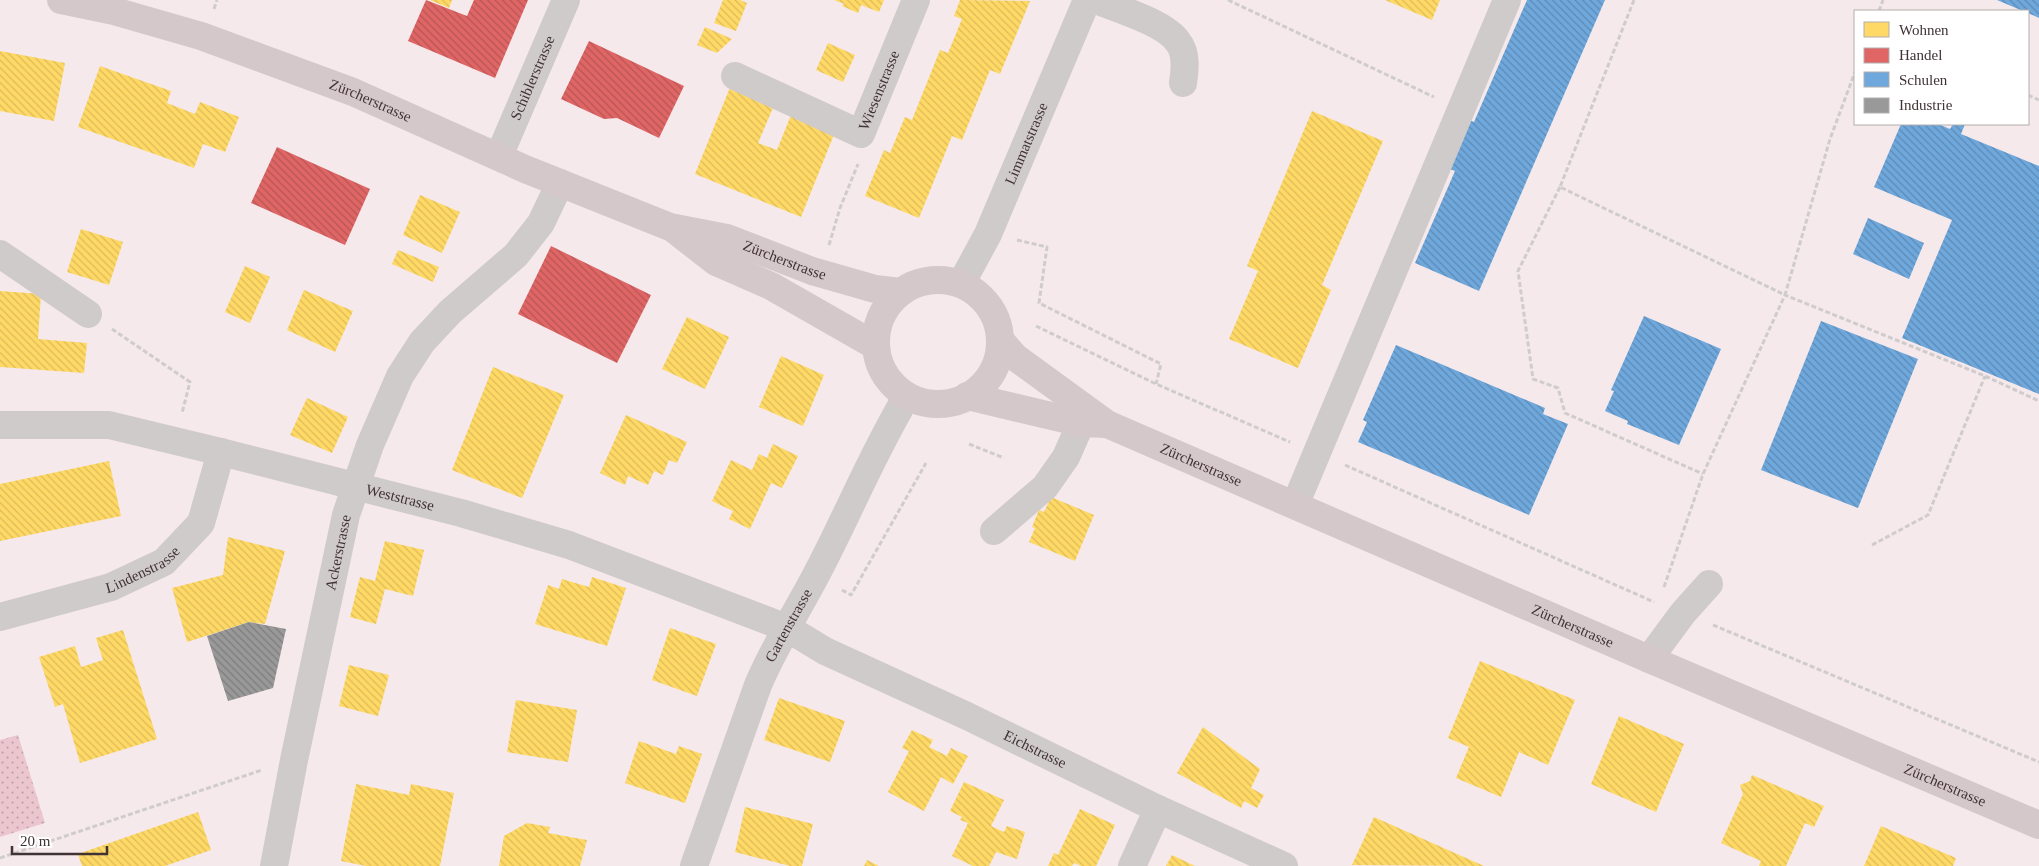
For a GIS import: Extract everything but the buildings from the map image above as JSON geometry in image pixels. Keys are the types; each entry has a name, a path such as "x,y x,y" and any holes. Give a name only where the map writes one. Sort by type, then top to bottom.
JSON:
{"main road":[{"name":"Zürcherstrasse","path":"62,0 114,11 201,36 353,92 560,183 670,226 727,238 812,271 875,289 900,292"},
{"name":"Zürcherstrasse","path":"670,226 716,262 787,295 876,346"},
{"path":"929,280 945,280 961,284 976,293 988,306 996,322 1000,340 997,358 990,375 980,387 967,396 953,401 937,404 907,396 885,375 879,361 876,331 881,317 889,303 900,292 914,285 929,280"},
{"name":"Zürcherstrasse","path":"1000,340 1015,357 1094,424"},
{"name":"Zürcherstrasse","path":"967,396 1094,424 1294,505 1649,660 2039,825"}],"street":[{"name":"Schiblerstrasse","path":"499,156 566,0"},
{"name":"Wiesenstrasse","path":"735,76 861,134 916,0"},
{"name":"Limmatstrasse","path":"961,284 988,234 1087,0"},
{"path":"1096,0 1167,29 1180,43 1185,65 1183,83"},
{"path":"1294,505 1507,0"},
{"name":"Ackerstrasse","path":"274,866 294,760 346,515 370,445 400,376 422,342 450,312 516,255 541,223 560,183"},
{"path":"0,254 88,314"},
{"name":"Gartenstrasse","path":"694,866 758,685 770,657 815,577 887,432 907,396"},
{"path":"994,531 1045,487 1066,457 1094,424"},
{"name":"Weststrasse","path":"0,425 109,425 461,513 569,545 787,628"},
{"name":"Lindenstrasse","path":"0,617 111,587 164,562 202,523 221,452"},
{"path":"1649,660 1671,608 1709,584"},
{"name":"Eichstrasse","path":"787,628 826,651 967,716 1158,809 1284,866"},
{"path":"1132,866 1158,809"}],"path":[{"path":"1228,0 1461,110"},
{"path":"1634,0 1560,187 1518,271 1533,379 1558,388 1565,413 1703,474"},
{"path":"1671,608 1703,474 1786,295 1830,139 1854,75"},
{"path":"828,248 840,208 864,149 861,134"},
{"path":"1560,187 1786,295 1985,376 2039,401"},
{"path":"988,234 1048,247 1039,303 1161,364 1156,384"},
{"path":"88,314 190,382 175,441"},
{"path":"1036,326 1156,384 1422,498 1636,595 2039,762"},
{"path":"1872,545 1928,515 1985,376"},
{"path":"970,444 1004,458"},
{"path":"815,577 851,595 926,463"},
{"path":"0,858 294,760"}],"shaded area":[{"path":"18,735 45,823 0,837 0,740"}]}
